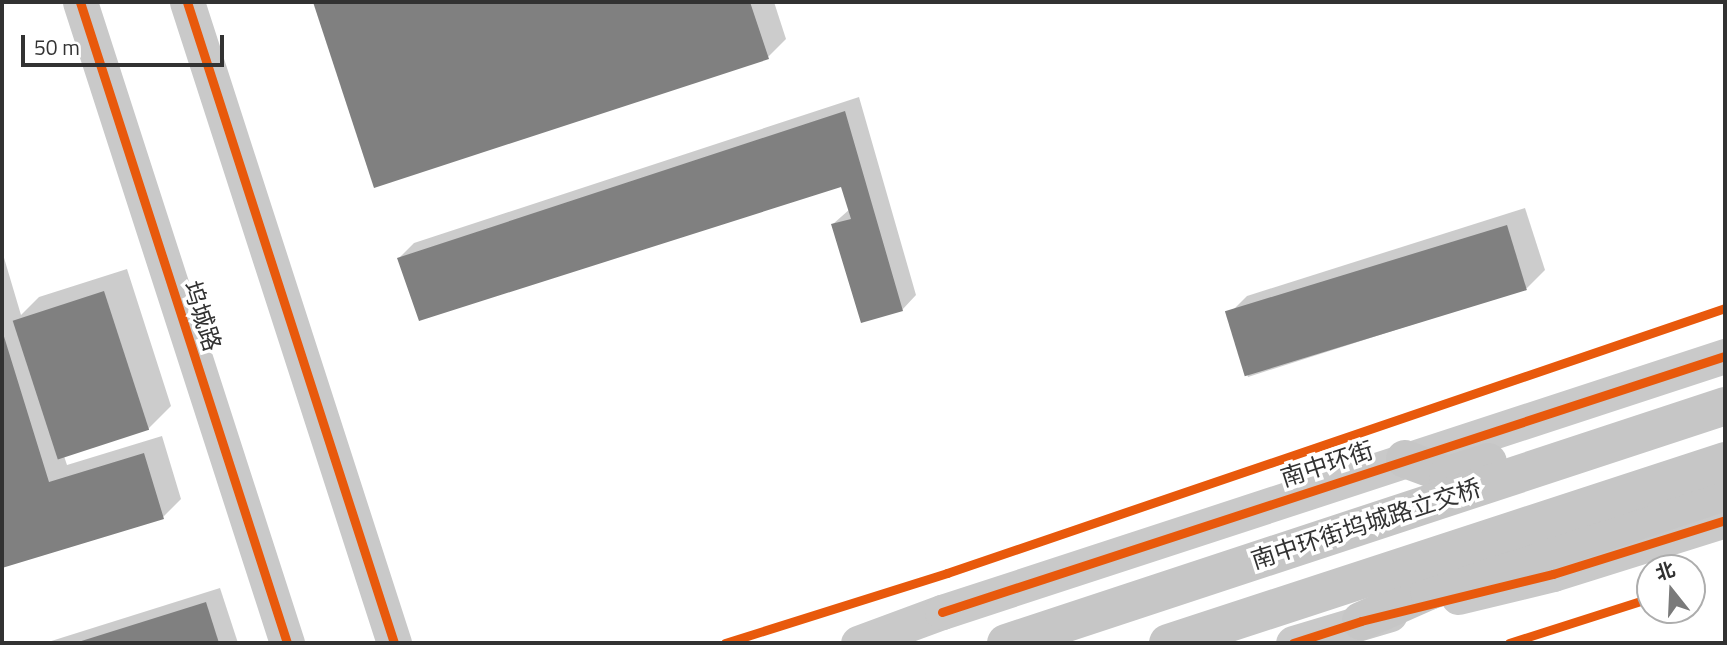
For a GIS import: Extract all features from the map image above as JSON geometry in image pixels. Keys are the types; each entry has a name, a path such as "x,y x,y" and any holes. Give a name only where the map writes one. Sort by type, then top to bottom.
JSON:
{"highway":[{"path":"1405,459 1448,475 1725,383"},
{"name":"南中环街坞城路立交桥","path":"1006,643 1725,405"},
{"path":"1168,643 1725,461"},
{"path":"1361,621 1429,591 1725,492"}],"main road":[{"name":"坞城路","path":"79,2 286,643"},
{"path":"187,2 394,643"},
{"name":"南中环街","path":"858,643 942,612 1725,356"},
{"path":"1293,643 1361,621 1553,574 1725,520"}],"building":[{"path":"313,2 750,2 769,59 374,188"},
{"path":"845,111 903,311 861,323 831,224 851,219 841,187 419,321 397,258"},
{"path":"1507,225 1527,290 1245,376 1225,311"},
{"path":"104,291 149,430 58,460 13,321"},
{"path":"2,330 49,482 144,453 164,519 2,568"},
{"path":"206,602 219,643 75,643"}],"cycle path":[{"path":"80,2 287,643"},
{"path":"187,2 394,643"},
{"path":"725,643 947,573 1725,308"},
{"path":"942,612 1725,356"},
{"path":"1293,643 1361,621 1553,574 1725,520"},
{"path":"1509,643 1636,602"}]}
